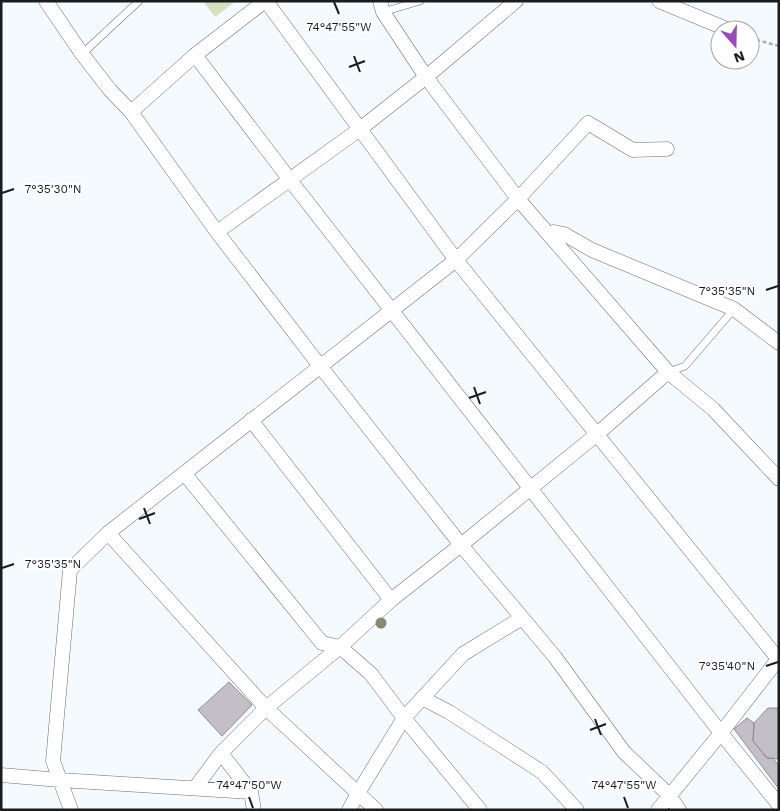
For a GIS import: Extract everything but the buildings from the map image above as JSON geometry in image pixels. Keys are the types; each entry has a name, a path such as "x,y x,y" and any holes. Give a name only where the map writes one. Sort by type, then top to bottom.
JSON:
{"street":[{"path":"46,1 82,54 110,90 131,112 217,232 320,366 461,545 555,657 624,752 670,795 679,810"},
{"path":"131,112 195,55 265,1 456,260 779,659 658,810"},
{"path":"374,1 382,7 426,77 518,199 668,372 713,408 779,479"},
{"path":"217,232 360,128 426,77 516,1"},
{"path":"659,1 710,22"},
{"path":"195,55 290,180 779,805"},
{"path":"71,810 53,761 70,570 108,533 456,260 518,199 588,124 633,150 667,149"},
{"path":"549,235 554,232 564,234 592,250 734,309 779,343"},
{"path":"577,267 592,250"},
{"path":"195,788 221,753 266,708 340,648 391,600 596,435 668,372"},
{"path":"251,420 391,600"},
{"path":"184,473 322,643 340,648 371,674 404,718 480,810"},
{"path":"108,533 266,708 376,810"},
{"path":"349,810 358,792 404,718 422,698 463,654 522,618"},
{"path":"422,698 449,712 542,772 577,810"},
{"path":"221,753 251,792 254,810"},
{"path":"1,775 251,792"}],"lane":[{"path":"82,54 139,1"},
{"path":"382,7 420,1"},
{"path":"668,372 685,366 734,309"}],"path":[{"path":"760,41 779,46"}],"green space":[{"path":"203,1 236,1 215,17"}]}
